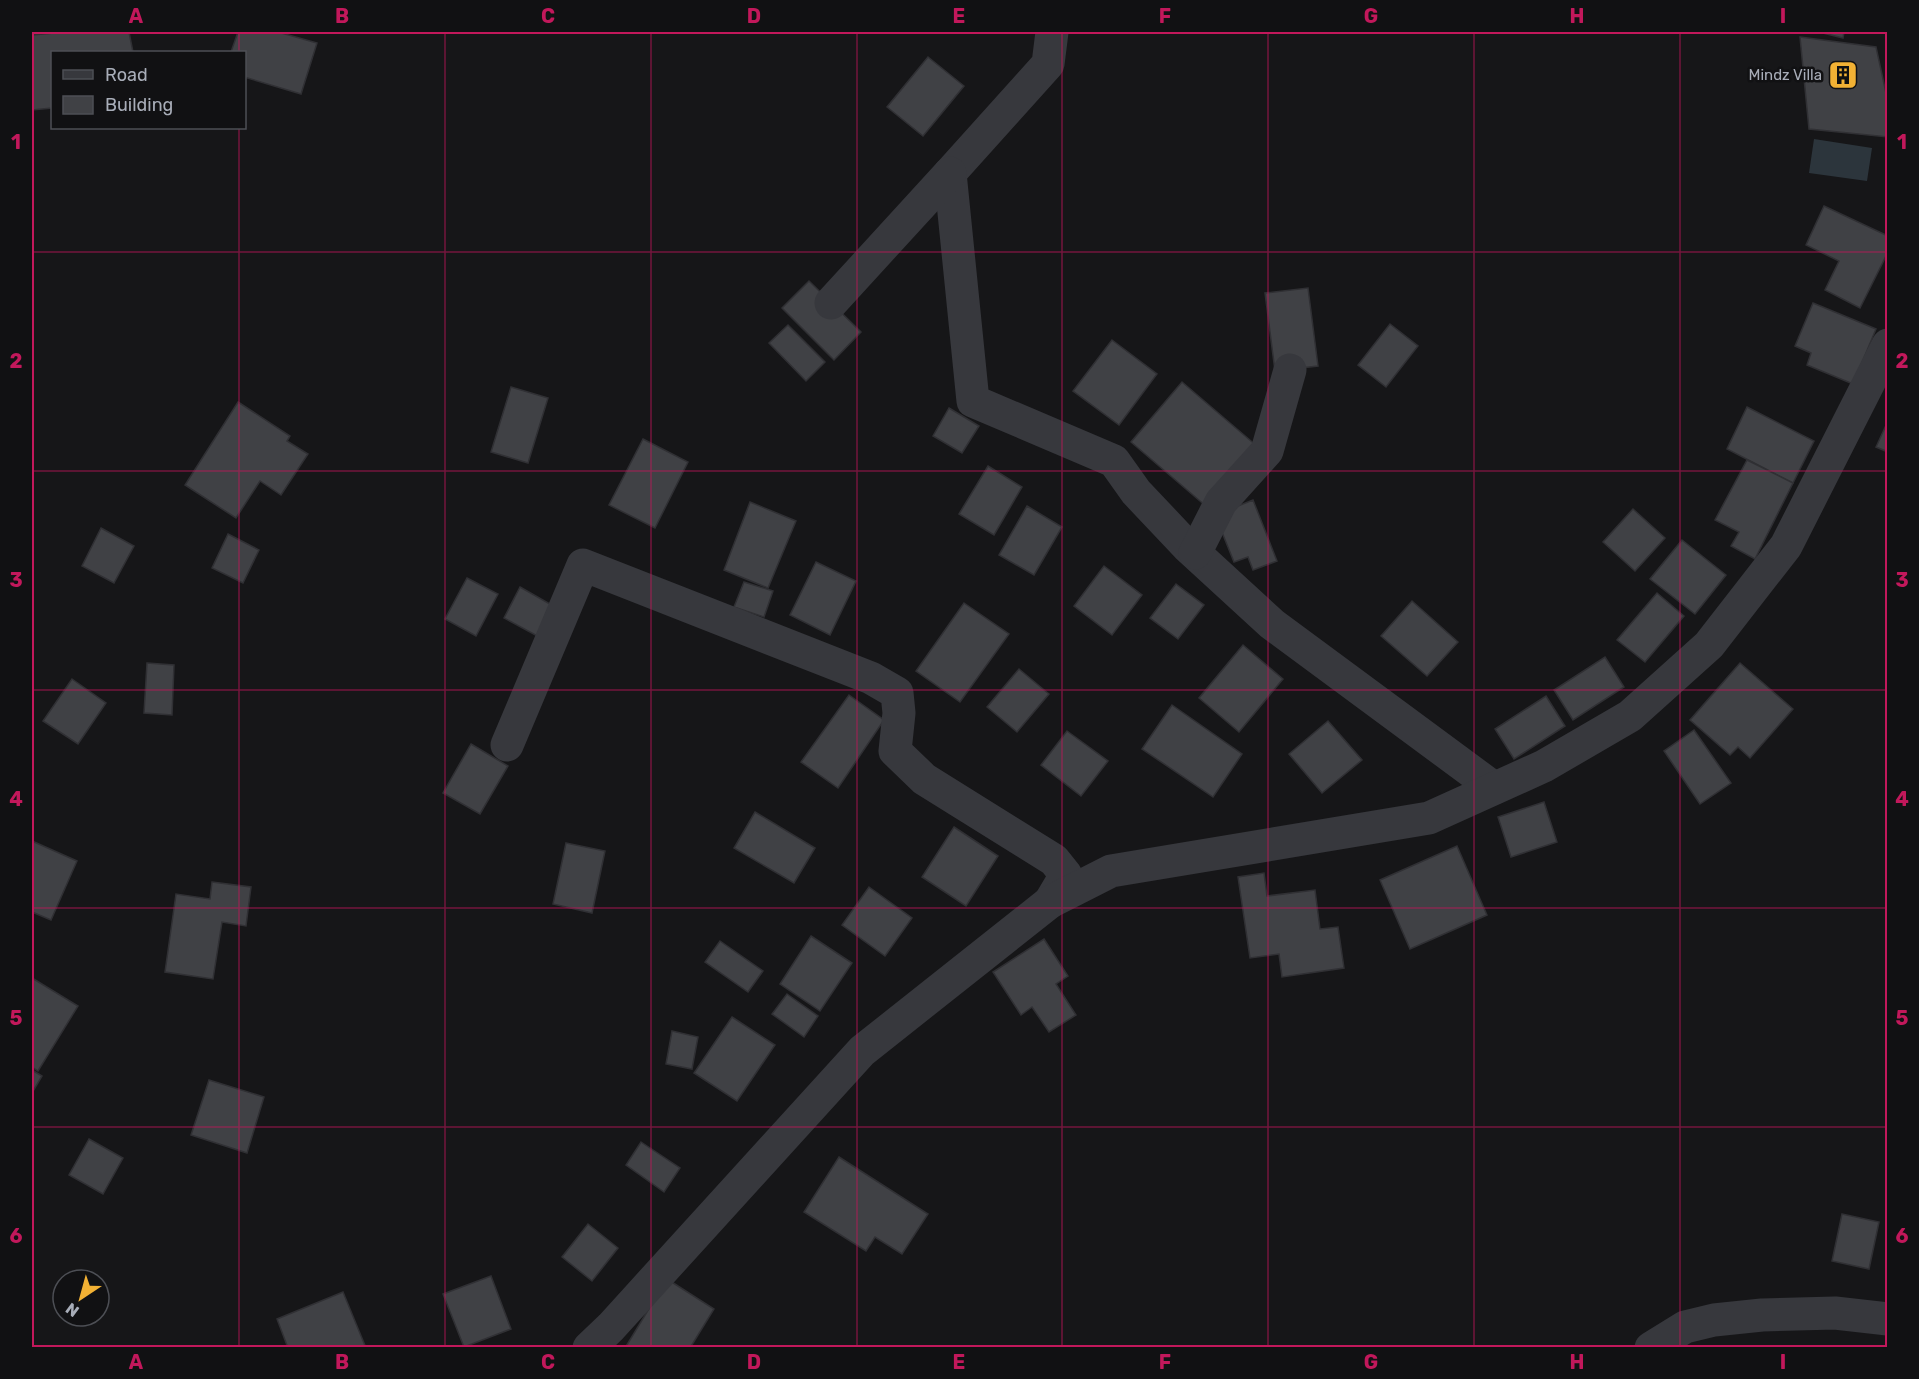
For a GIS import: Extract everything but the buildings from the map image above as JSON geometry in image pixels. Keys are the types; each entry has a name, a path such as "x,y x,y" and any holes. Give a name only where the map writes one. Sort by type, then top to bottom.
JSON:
{"street":[{"path":"831,303 1048,64 1052,32"},
{"path":"950,173 973,402 1114,461 1136,492 1195,553 1272,624 1494,788"},
{"path":"589,1347 611,1327 862,1051 1050,902 1111,871 1429,818 1544,766 1630,716 1709,645 1786,546 1887,345"},
{"path":"1195,553 1221,502 1267,452 1290,370"},
{"path":"507,745 583,565 871,678 897,693 895,751 924,779 1054,860 1066,875 1050,902"},
{"path":"1651,1347 1685,1327 1713,1320 1762,1315 1835,1313 1887,1319"}],"shaded area":[{"path":"1814,139 1872,148 1867,181 1809,173"}],"place":[{"name":"Mindz Villa","path":"1843,75"}]}
